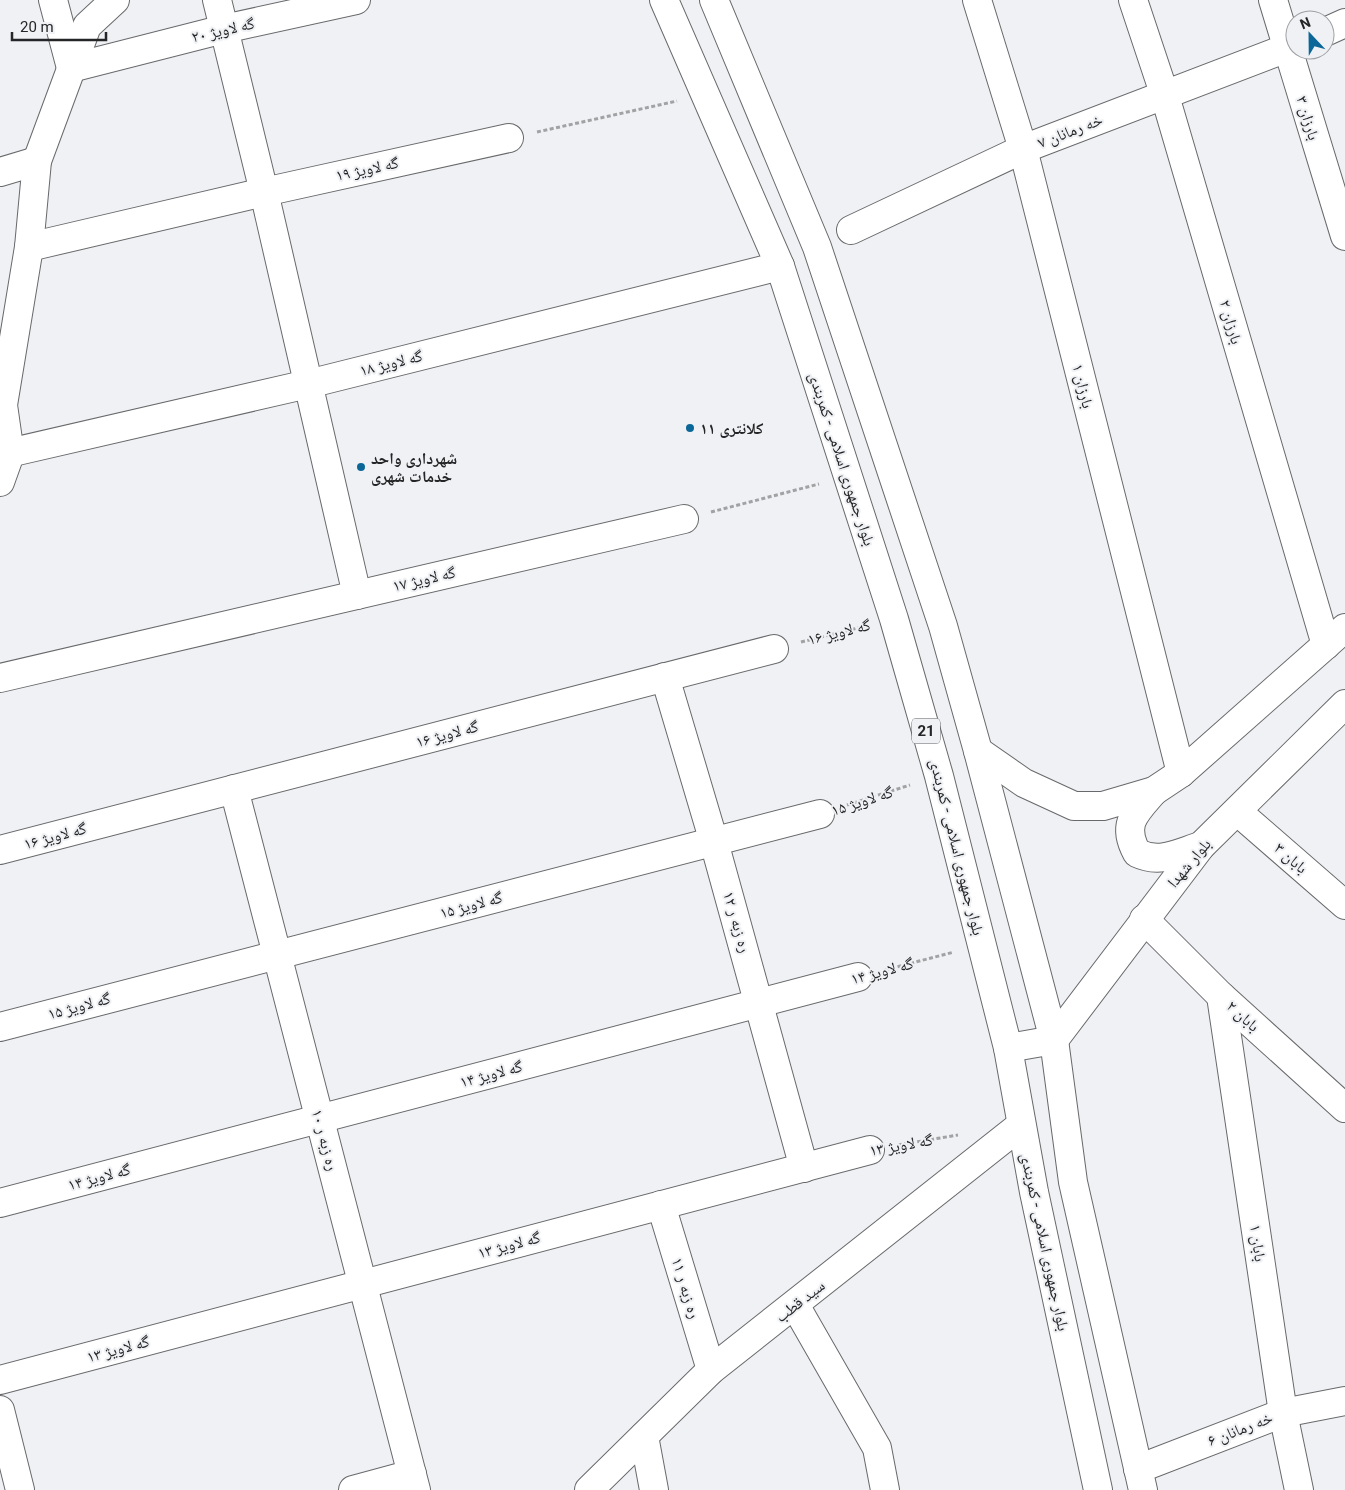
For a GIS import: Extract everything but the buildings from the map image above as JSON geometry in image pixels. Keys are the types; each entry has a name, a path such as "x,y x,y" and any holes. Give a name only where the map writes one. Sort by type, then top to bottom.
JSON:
{"street":[{"path":"54,0 71,68"},
{"path":"0,482 5,454 1,405 28,247 37,161 87,26 115,0"},
{"path":"217,0 264,192 357,595"},
{"name":"گه لاویژ ۲۰","path":"71,68 224,29 356,0"},
{"name":"بلوار جمهوری اسلامی - کمربندی","path":"664,0 707,94 780,266 894,619 939,776 1008,1048 1034,1192 1098,1490"},
{"path":"714,0 817,247 943,626 1054,1040 1073,1182 1141,1479"},
{"name":"بارزان ۱","path":"977,0 1023,149 1181,773"},
{"name":"بارزان ۲","path":"1133,0 1335,637"},
{"name":"بارزان ۳","path":"1272,0 1285,32"},
{"name":"خه رمانان ۷","path":"851,230 1023,149 1285,49"},
{"name":"بارزان ۳","path":"1295,60 1345,236"},
{"name":"۱۹ گه لاویژ","path":"28,247 509,138"},
{"path":"0,172 37,161"},
{"name":"گه لاویژ ۱۸","path":"5,454 308,384 780,266"},
{"name":"گه لاویژ ۱۷","path":"0,678 684,518"},
{"path":"1201,846 1150,860 1137,854 1129,833 1133,815 1154,791 1181,773 1335,637"},
{"name":"۱۶ گه لاویژ","path":"0,850 774,649"},
{"name":"ره زبه ر ۱۲","path":"665,677 760,1003 804,1168"},
{"name":"بلوار شهدا","path":"1054,1040 1201,846 1238,812 1345,704"},
{"path":"978,751 1024,783 1074,806 1103,806 1154,791"},
{"name":"ره زبه ر ۱۰","path":"234,789 414,1482"},
{"name":"بابان ۳","path":"1238,812 1345,905"},
{"name":"گه لاویژ ۱۵","path":"0,1027 820,814"},
{"name":"بابان ۲","path":"1144,919 1221,996 1345,1108"},
{"name":"گه لاویژ ۱۴","path":"0,1203 858,977"},
{"name":"بابان ۱","path":"1221,996 1282,1413 1299,1490"},
{"path":"1008,1048 1054,1040"},
{"name":"سید قطب","path":"589,1490 711,1370 1021,1125"},
{"name":"گه لاویژ ۱۳","path":"0,1380 870,1150"},
{"path":"1034,1192 1073,1182"},
{"name":"ره زبه ر ۱۱","path":"661,1205 711,1370"},
{"path":"795,1305 877,1448 885,1490"},
{"name":"خه رمانان ۶","path":"1141,1479 1282,1413 1345,1401"},
{"path":"0,1410 20,1490"},
{"path":"644,1436 654,1490"},
{"path":"353,1490 414,1482"}],"path":[{"path":"509,138 707,94"},
{"path":"684,518 848,477"},
{"name":"۱۶ گه لاویژ","path":"774,649 894,619"},
{"name":"گه لاویژ ۱۵","path":"820,814 939,776"},
{"name":"گه لاویژ ۱۴","path":"858,977 981,945"},
{"name":"گه لاویژ ۱۳","path":"870,1150 964,1134"}],"place":[{"name":"کلانتری ۱۱","path":"690,428"},
{"name":"شهرداری واحد خدمات شهری","path":"361,467"}]}
